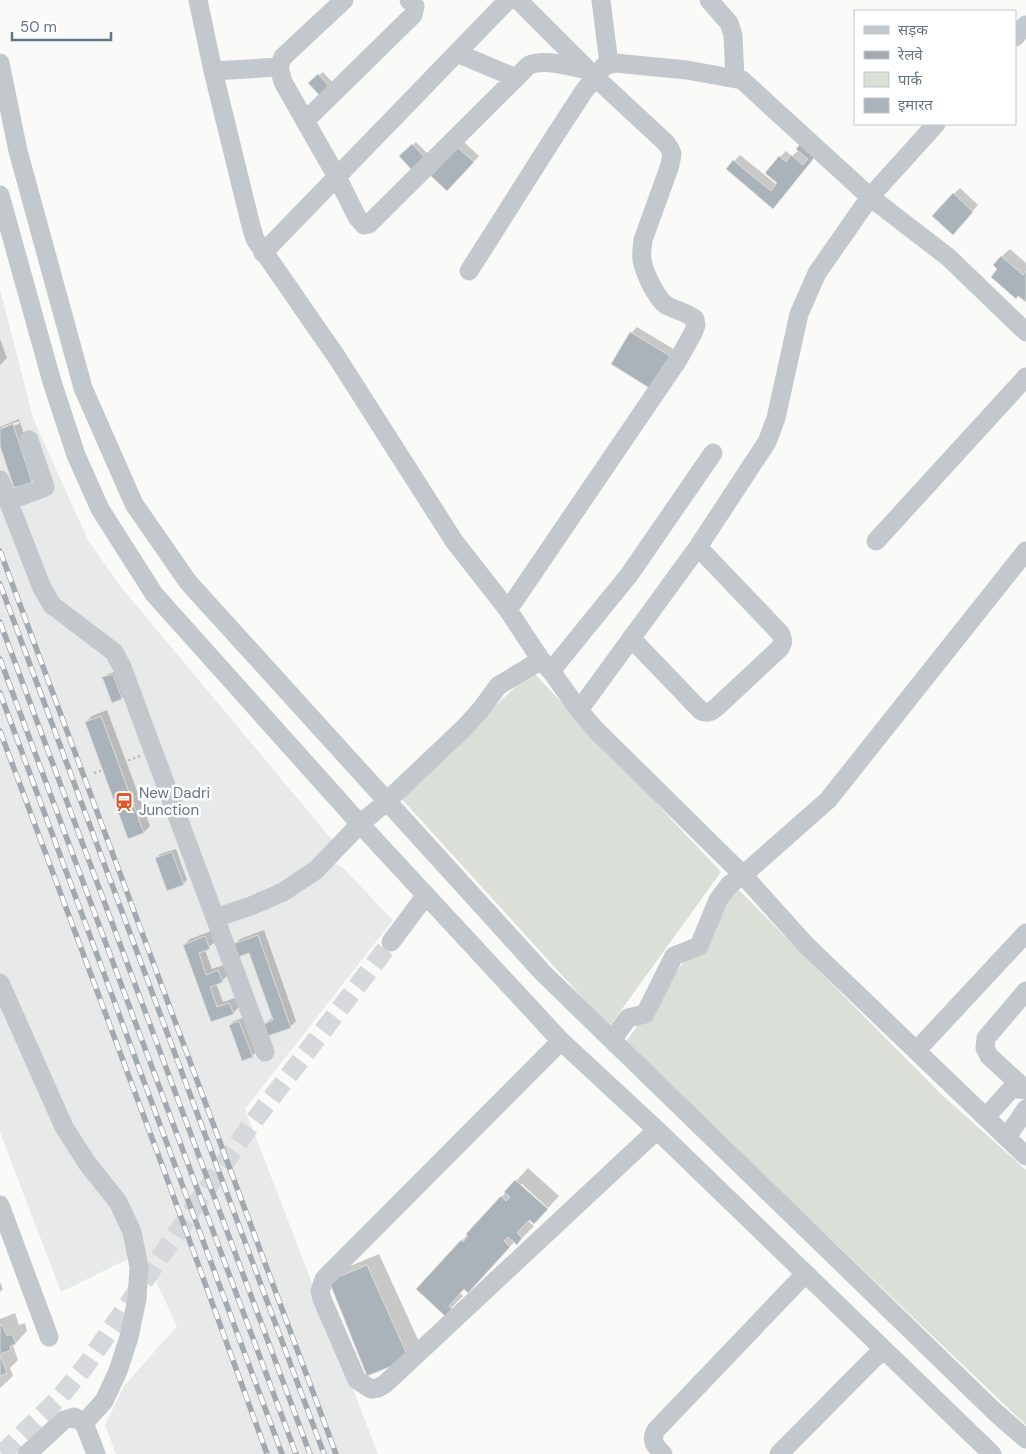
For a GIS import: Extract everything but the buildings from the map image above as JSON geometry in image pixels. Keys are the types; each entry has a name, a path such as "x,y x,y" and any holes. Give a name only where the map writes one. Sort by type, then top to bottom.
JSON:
{"street":[{"path":"198,0 213,71 250,226 255,239 338,359 454,541 508,610 546,666 595,729 743,875 806,945 1026,1156"},
{"path":"344,0 284,57 279,67 283,82 337,177 359,221 364,225 369,224 529,66 541,62 592,74"},
{"path":"305,121 413,15 415,6 410,0"},
{"path":"263,253 508,0"},
{"path":"508,610 656,393 688,343 696,325 695,318 667,305 656,294 642,260 641,250 670,165 670,149 666,142 592,74 518,0"},
{"path":"601,0 609,64"},
{"path":"709,0 734,35 734,78"},
{"path":"1016,36 1026,25"},
{"path":"457,53 516,78"},
{"path":"0,63 18,150 84,388 134,504 188,582 543,974 995,1412 1026,1439"},
{"path":"469,271 592,74 609,64 687,70 742,80 870,197 948,257 1026,332"},
{"path":"213,71 279,67"},
{"path":"579,710 698,547 767,442 776,418 799,314 817,273 870,197 935,125"},
{"path":"0,195 55,391 76,455 100,509 154,594 360,824 561,1041 657,1130 992,1454"},
{"path":"876,541 1026,377"},
{"path":"8,501 45,487 29,440"},
{"path":"215,918 251,906 283,892 316,870 360,824 464,728 498,686 546,666 629,575 713,453"},
{"path":"0,480 42,588 52,605 114,652 122,667 265,1052"},
{"path":"630,638 700,711 706,713 711,712 718,706 780,648 783,639 780,633 698,547"},
{"path":"612,1040 628,1018 645,1014 674,956 699,946 718,900 730,884 743,875 828,800 1026,551"},
{"path":"391,942 426,895"},
{"path":"916,1051 1026,933"},
{"path":"0,983 64,1127 87,1163 118,1202 132,1232 139,1267 137,1299 129,1337 118,1371 104,1401 84,1423"},
{"path":"1026,991 986,1038 985,1048 989,1056 1026,1090"},
{"path":"561,1041 324,1279 320,1291 322,1299 356,1380 371,1388 378,1388 385,1384 657,1130"},
{"path":"986,1117 1012,1088 1026,1090"},
{"path":"1007,1137 1026,1109"},
{"path":"1,1212 49,1337"},
{"path":"663,1454 653,1442 652,1437 656,1430 806,1274"},
{"path":"778,1454 883,1349"},
{"path":"28,1454 64,1420 74,1417 84,1423 96,1454"}],"path":[{"path":"119,764 153,751"},
{"path":"94,773 103,770"}],"shaded area":[{"path":"0,289 33,418 88,540 121,587 333,841 329,861 342,867 393,920 245,1109 378,1454 116,1454 105,1425 124,1386 177,1326 142,1252 61,1292 0,1132"}],"green space":[{"path":"532,671 721,872 609,1027 400,797"},
{"path":"737,888 942,1095 1026,1170 1026,1425 625,1043"}],"tunnel":[{"path":"2,1454 59,1398 87,1364 250,1126 391,942"}],"railway":[{"path":"0,551 336,1454"},
{"path":"0,584 324,1454"},
{"path":"0,622 310,1454"},
{"path":"0,659 296,1454"},
{"path":"0,693 282,1454"},
{"path":"0,731 165,1173 267,1454"}],"place":[{"name":"New Dadri Junction","path":"124,802"}]}
